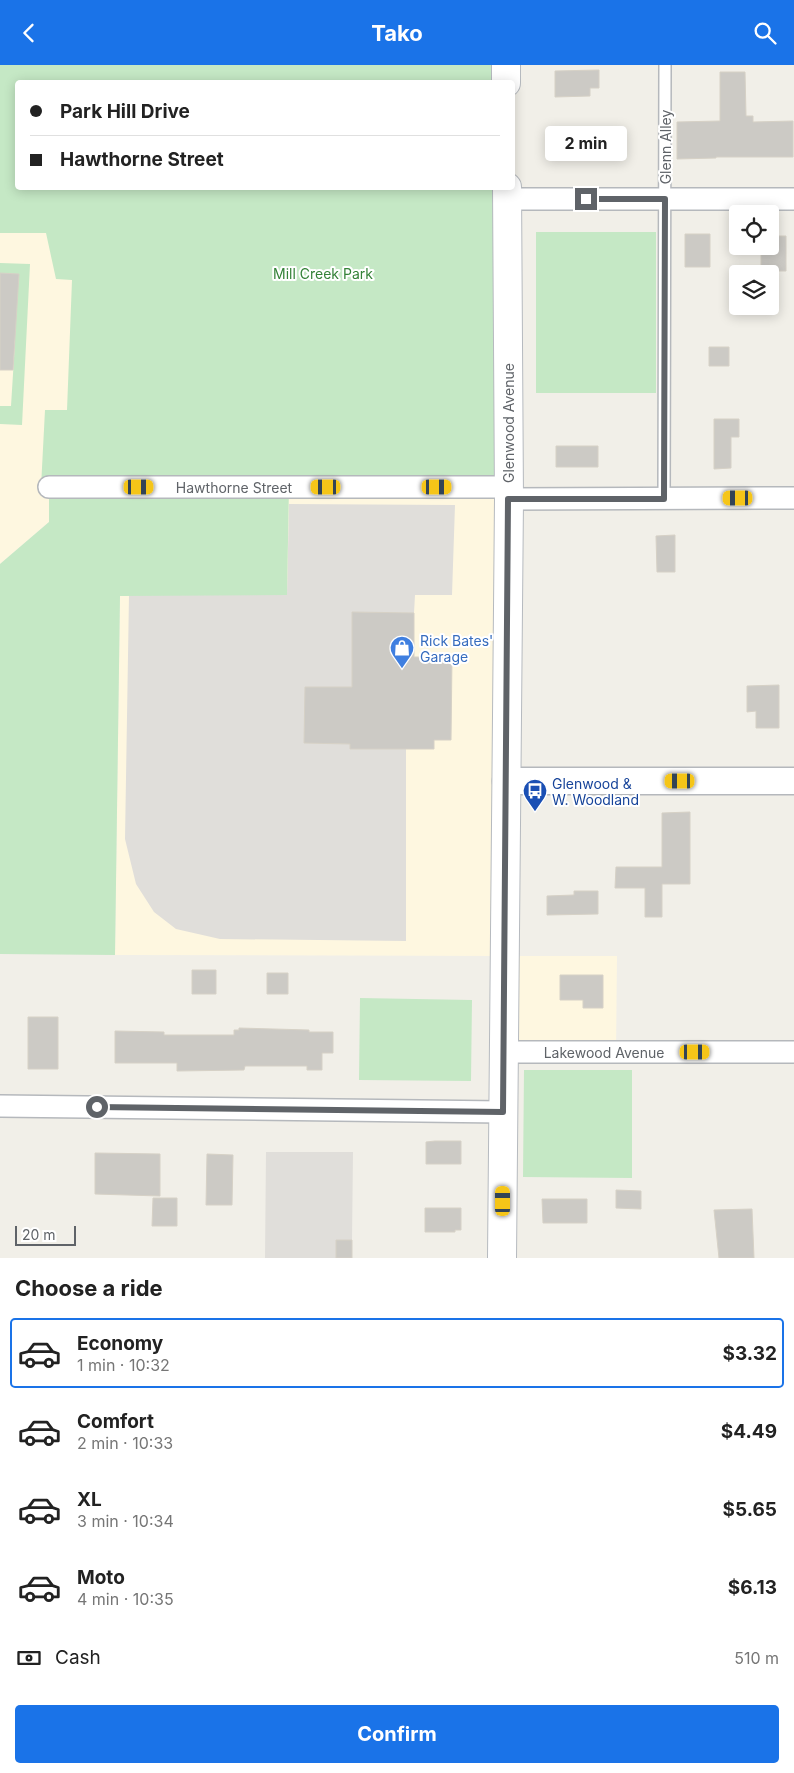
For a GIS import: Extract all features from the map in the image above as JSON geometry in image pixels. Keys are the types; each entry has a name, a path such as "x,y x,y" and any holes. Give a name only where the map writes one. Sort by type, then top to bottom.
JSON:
{"main road":[{"path":"506,65 506,80"},
{"name":"Glenwood Avenue","path":"502,1258 508,493 507,193"}],"street":[{"path":"507,193 665,199 794,199"},
{"name":"Hawthorne Street","path":"49,487 508,493 664,499 794,498"},
{"path":"506,781 794,781"},
{"name":"Lakewood Avenue","path":"504,1052 794,1052"},
{"path":"0,1106 503,1112"}],"lane":[{"name":"Glenn Alley","path":"664,499 665,65"}],"shaded area":[{"path":"0,233 71,233 100,272 49,522 0,564"},
{"path":"289,487 509,487 505,956 115,955 120,595 129,595"},
{"path":"289,504 455,505 452,595 415,595 414,613 352,612 352,687 305,687 305,743 350,744 350,749 406,749 406,941 220,939 176,929 154,912 136,884 125,839 129,595 287,595"},
{"path":"505,956 617,956 616,1052 504,1052"},
{"path":"266,1152 353,1152 352,1240 336,1240 336,1258 265,1258"}],"green space":[{"name":"Mill Creek Park","path":"0,65 506,65 506,80 15,80 15,190 507,190 509,487 289,487 287,595 120,596 115,955 0,954 0,564 49,522 49,487 41,487 45,410 67,410 72,280 56,279 46,233 0,233"},
{"path":"536,232 656,232 656,393 536,393"},
{"path":"0,263 30,264 22,425 0,424 0,406 11,406 15,342 0,273"},
{"path":"360,998 472,1000 471,1081 359,1080"},
{"path":"524,1070 632,1070 632,1178 523,1177"}],"building":[{"path":"599,70 599,88 590,88 590,96 555,97 555,71"},
{"path":"720,72 745,72 746,116 753,116 753,122 793,121 793,157 677,159 677,122 720,121"},
{"path":"685,234 710,234 710,267 685,267"},
{"path":"779,236 786,236 786,271 779,271 779,265 761,265 761,255 779,255"},
{"path":"0,273 19,274 13,370 0,370"},
{"path":"709,347 729,347 729,366 709,366"},
{"path":"714,419 739,419 739,437 731,437 731,468 714,469"},
{"path":"556,446 598,446 598,467 556,467"},
{"path":"675,535 675,572 657,572 656,536"},
{"name":"Rick Bates' Garage","path":"352,612 414,613 414,657 452,657 451,740 434,740 434,749 350,749 350,744 304,743 305,687 352,687"},
{"path":"779,685 779,728 756,728 756,711 747,712 747,686"},
{"path":"690,812 690,884 662,884 662,917 645,917 645,888 615,888 616,867 662,867 662,813"},
{"path":"574,891 598,891 598,914 547,915 547,896 574,895"},
{"path":"192,970 216,970 216,994 192,994"},
{"path":"267,973 288,973 288,994 267,994"},
{"path":"560,975 603,975 603,1008 583,1008 583,1000 560,1000"},
{"path":"28,1017 58,1017 58,1069 28,1069"},
{"path":"239,1028 333,1032 333,1053 322,1053 322,1070 307,1070 307,1066 245,1066 244,1070 177,1071 177,1063 115,1063 115,1031 164,1032 164,1035 234,1035 234,1030 239,1030"},
{"path":"461,1141 461,1164 426,1164 426,1142"},
{"path":"95,1153 160,1154 160,1196 95,1194"},
{"path":"207,1154 233,1155 232,1205 206,1205"},
{"path":"616,1190 641,1191 641,1209 616,1208"},
{"path":"153,1198 177,1198 177,1226 152,1226"},
{"path":"542,1199 587,1199 587,1223 543,1223"},
{"path":"425,1208 461,1208 461,1230 455,1230 455,1232 425,1232"},
{"path":"752,1209 754,1258 719,1258 714,1210"},
{"path":"336,1240 352,1240 352,1258 336,1258"}],"place":[{"name":"Rick Bates' Garage","path":"402,669"},
{"name":"Glenwood & W. Woodland","path":"535,812"}],"route":[{"path":"97,1107 503,1112 508,499 664,499 665,199 586,199"}]}
